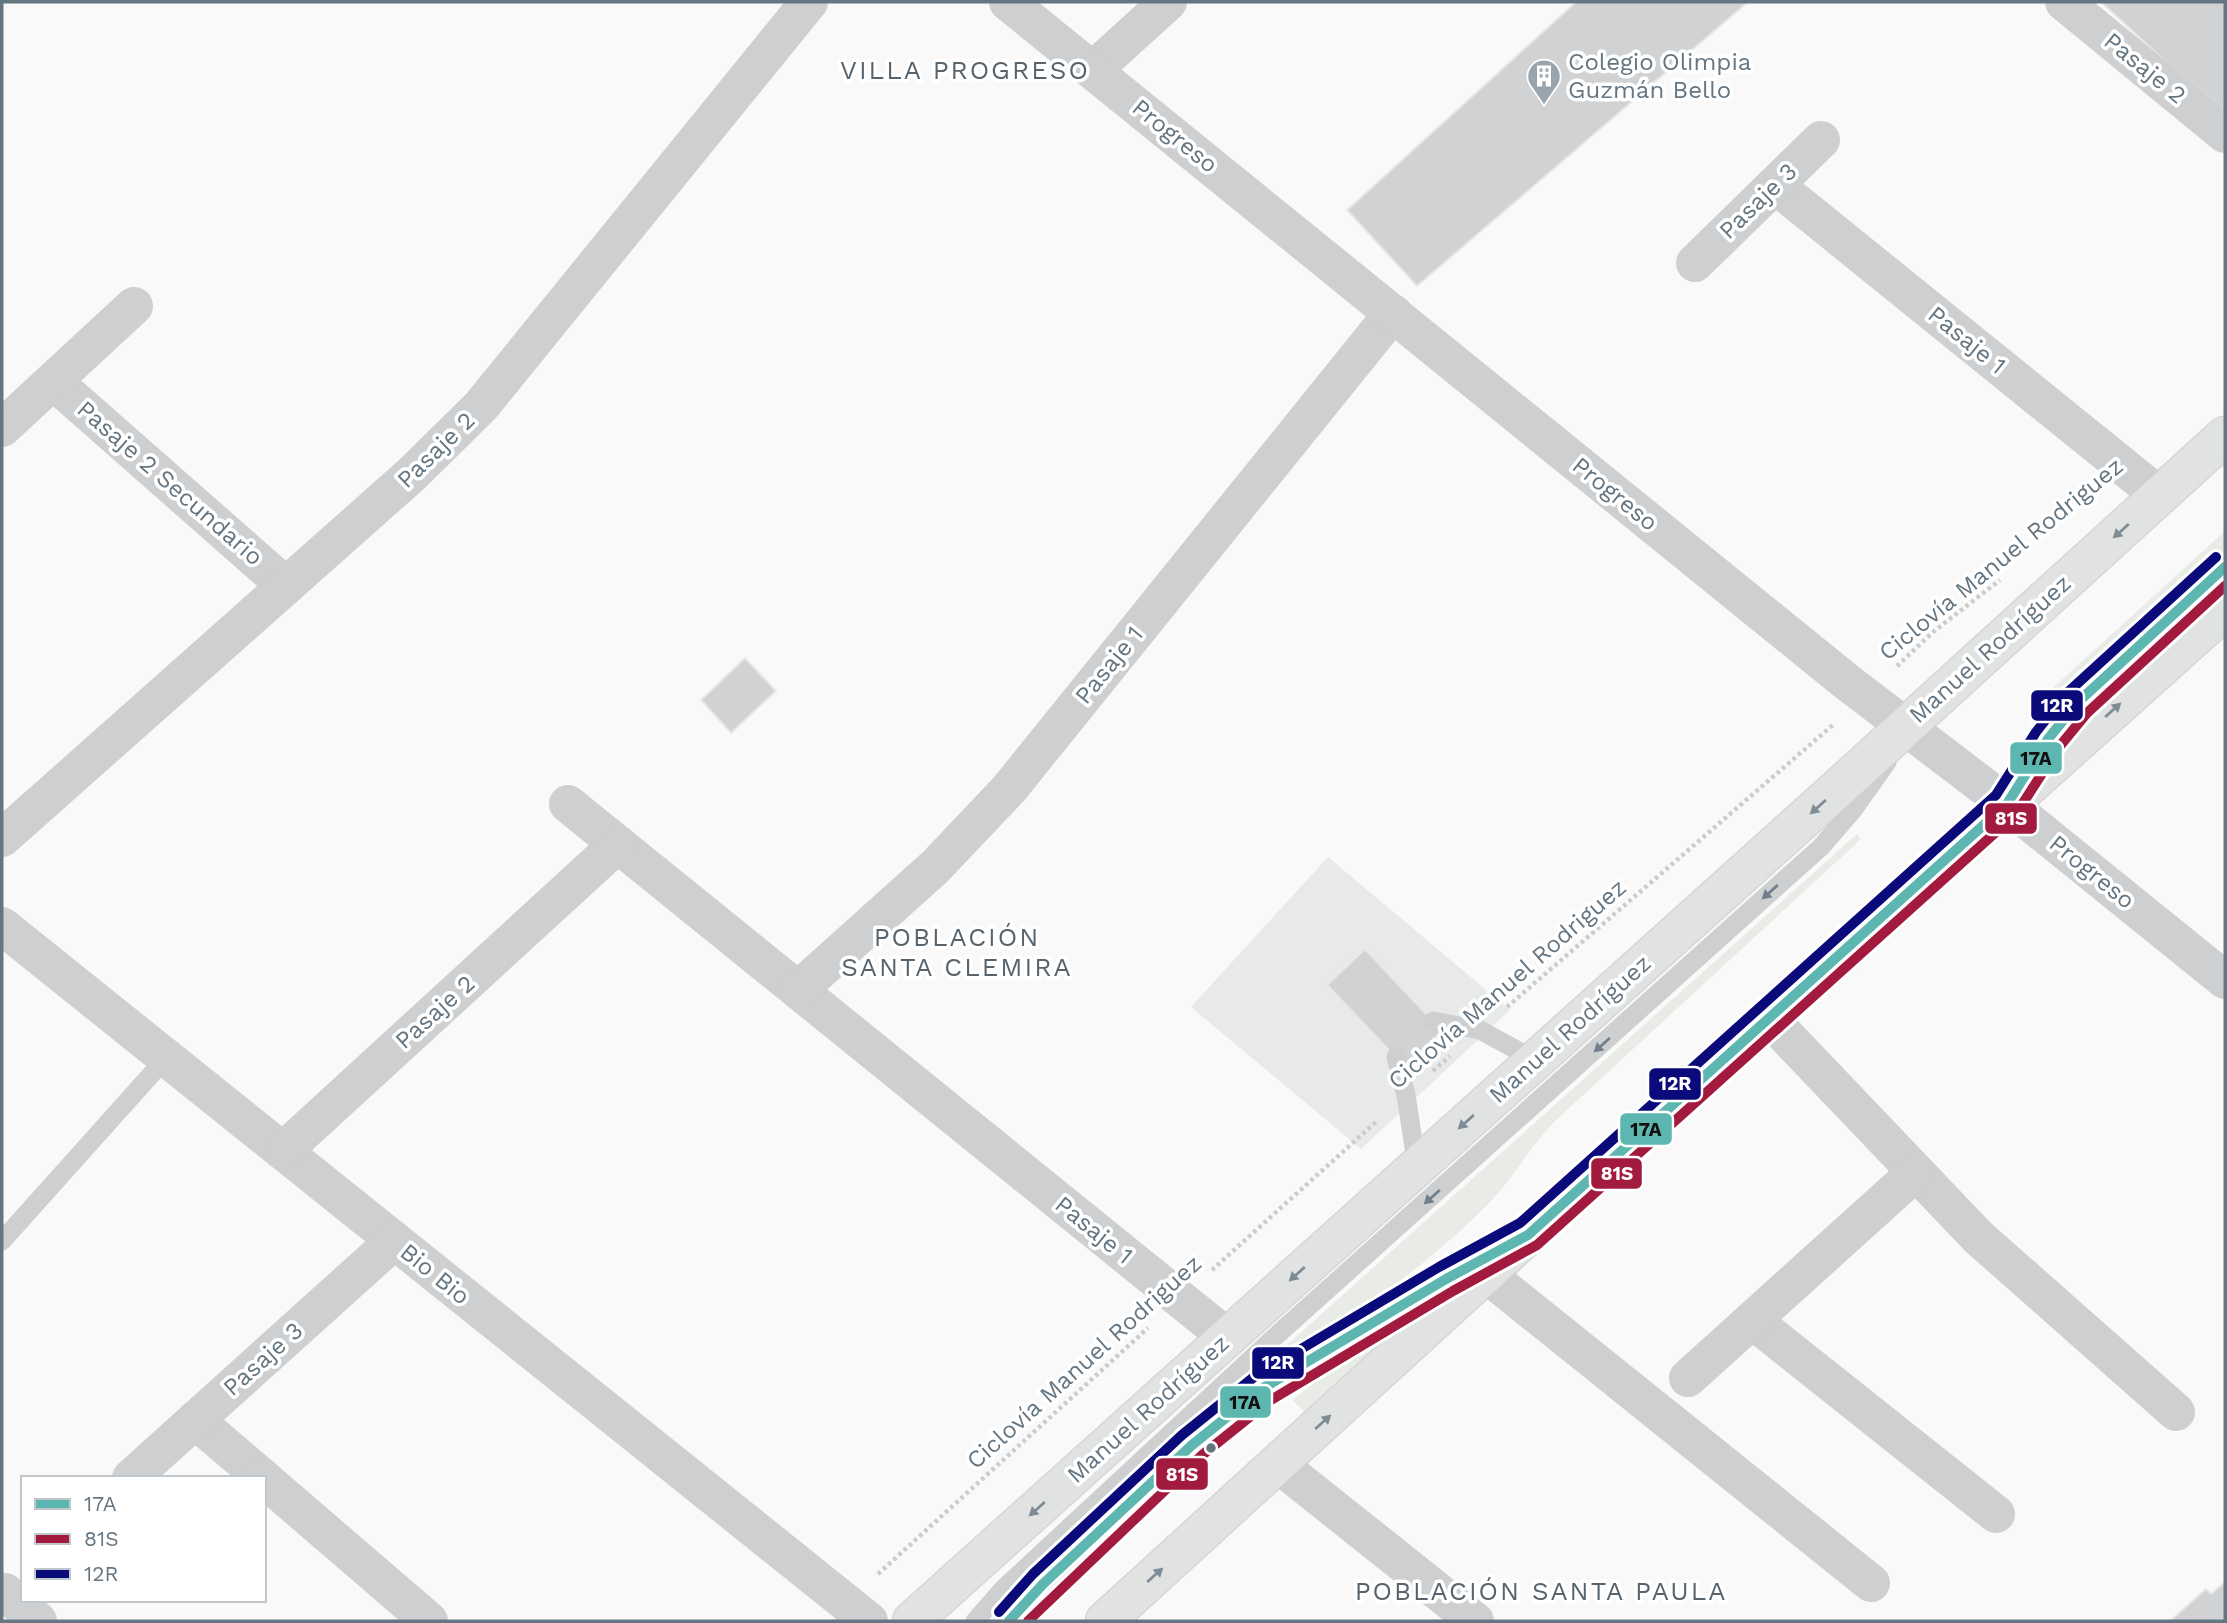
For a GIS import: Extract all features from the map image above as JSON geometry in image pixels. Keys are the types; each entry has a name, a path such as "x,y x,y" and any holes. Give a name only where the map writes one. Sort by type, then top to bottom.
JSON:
{"main road":[{"name":"Manuel Rodríguez","path":"912,1621 2225,436"},
{"path":"1104,1621 1528,1235 2225,610"}],"street":[{"name":"Pasaje 2","path":"2,838 412,474 481,406 809,2"},
{"name":"Progreso","path":"1009,2 1904,727 2007,804 2225,980"},
{"path":"1093,70 1168,2"},
{"name":"Pasaje 2","path":"2064,2 2225,134"},
{"name":"Pasaje 3","path":"1695,263 1821,140"},
{"name":"Pasaje 1","path":"1775,185 2160,496"},
{"name":"Pasaje 2 Secundario","path":"2,428 134,306"},
{"name":"Pasaje 1","path":"797,990 935,867 1001,799 1393,313"},
{"name":"Pasaje 2 Secundario","path":"53,381 286,586"},
{"name":"Pasaje 1","path":"568,804 1227,1337"},
{"name":"Pasaje 2","path":"283,1151 618,845"},
{"name":"Bio Bio","path":"2,926 857,1612"},
{"path":"1769,1018 1978,1237 2176,1412"},
{"path":"1688,1378 1915,1174"},
{"name":"Pasaje 3","path":"133,1476 394,1241"},
{"path":"1486,1274 1871,1583"},
{"path":"1752,1320 1996,1514"},
{"path":"195,1420 261,1476"},
{"path":"1278,1464 1475,1621"},
{"path":"266,1481 429,1621"},
{"path":"22,1602 38,1621"}],"lane":[{"path":"2007,804 2048,739 2077,703 2225,567"},
{"path":"975,1621 1018,1574 1278,1334 1821,847 1886,765 1904,727"},
{"path":"1433,1021 1480,1030 1535,1060"},
{"path":"1396,1057 1406,1094 1417,1167"},
{"path":"2,1241 166,1058"},
{"path":"1009,1621 1043,1584 1182,1455 1262,1388 1446,1279 1528,1235"}],"path":[{"name":"Ciclovía Manuel Rodriguez","path":"1893,669 1933,632 2007,574"},
{"name":"Ciclovía Manuel Rodriguez","path":"857,1612 1180,1299 1406,1094 1842,716"}],"shaded area":[{"path":"2225,531 2225,552 2064,699 2053,688"},
{"path":"1857,834 1861,839 1555,1121 1500,1191 1466,1225 1411,1272 1354,1315 1263,1374 1259,1370"},
{"path":"1328,857 1510,1010 1361,1149 1191,1007"},
{"path":"1389,1334 1305,1412 1292,1400 1337,1365"}],"building":[{"name":"Colegio Olimpia Guzmán Bello","path":"1576,2 1748,2 1417,286 1347,210"},
{"path":"2101,2 2225,2 2225,110 2168,64"},
{"path":"745,658 776,691 731,733 701,700"},
{"path":"1365,949 1442,1031 1405,1067 1327,985"},
{"path":"2225,1582 2225,1621 2170,1621 2206,1589 2211,1594"}],"transit line":[{"name":"12R","path":"999,1612 1033,1574 1182,1435 1254,1377 1439,1267 1520,1223 1996,795 2036,732 2067,693 2216,557"},
{"name":"17A","path":"1009,1621 1043,1584 1192,1445 1263,1388 1446,1279 1528,1235 2007,804 2048,739 2077,703 2225,567"},
{"name":"81S","path":"1028,1621 1201,1456 1271,1400 1453,1291 1537,1245 2016,814 2059,747 2087,713 2225,586"}],"place":[{"name":"Colegio Olimpia Guzmán Bello","path":"1544,106"}],"district":[{"name":"VILLA PROGRESO","path":"965,70"},
{"name":"POBLACIÓN SANTA CLEMIRA","path":"957,952"},
{"name":"POBLACIÓN SANTA PAULA","path":"1541,1591"}]}
